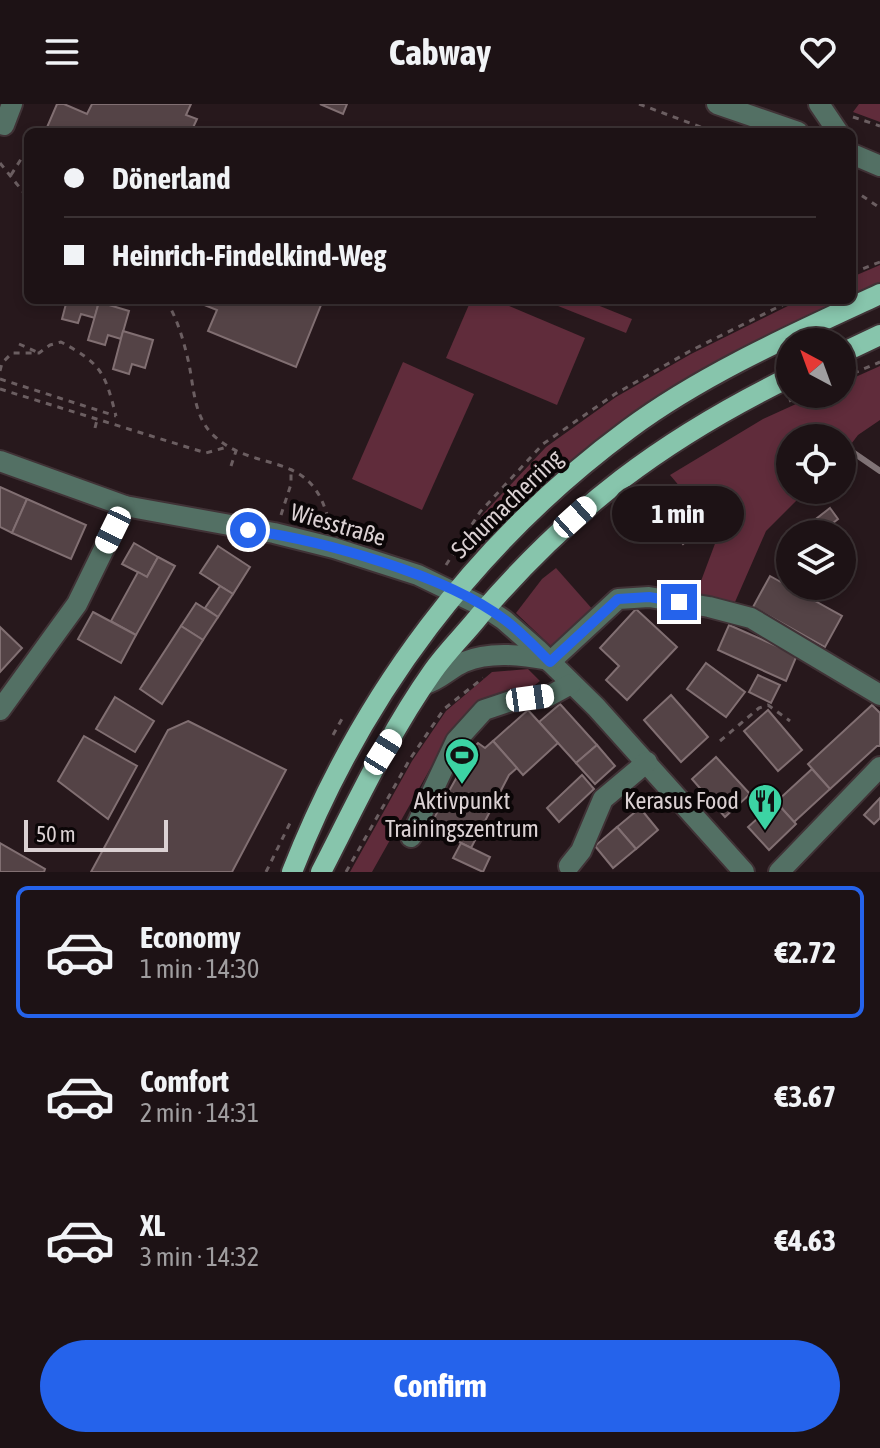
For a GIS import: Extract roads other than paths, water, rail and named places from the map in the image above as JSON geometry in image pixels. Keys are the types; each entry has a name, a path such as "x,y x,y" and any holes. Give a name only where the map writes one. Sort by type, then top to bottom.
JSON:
{"main road":[{"name":"Schumacherring","path":"292,872 352,741 405,656 483,561 570,476 631,427 698,384 880,294"},
{"path":"856,346 880,335"},
{"path":"321,872 383,752 433,670 544,545 596,497 653,454 719,413 776,384"}],"street":[{"path":"4,125 12,104"},
{"path":"717,104 767,112 792,128"},
{"path":"819,104 835,128"},
{"path":"856,154 879,166"},
{"name":"Wiesstraße","path":"0,461 125,506 274,533 334,548 435,582 486,608 550,661 647,762 731,867"},
{"path":"0,710 77,604 125,506"},
{"path":"425,684 434,682 463,662 487,656 527,656 550,661 618,599 649,597 751,618 880,695"},
{"path":"411,837 456,741 484,710 511,701 549,696 571,684"},
{"path":"569,866 581,851 603,799 647,762"},
{"path":"779,872 880,767"}],"railway":[{"path":"856,454 880,471"}],"place":[{"name":"Aktivpunkt Trainingszentrum","path":"462,786"},
{"name":"Kerasus Food","path":"765,832"}]}
